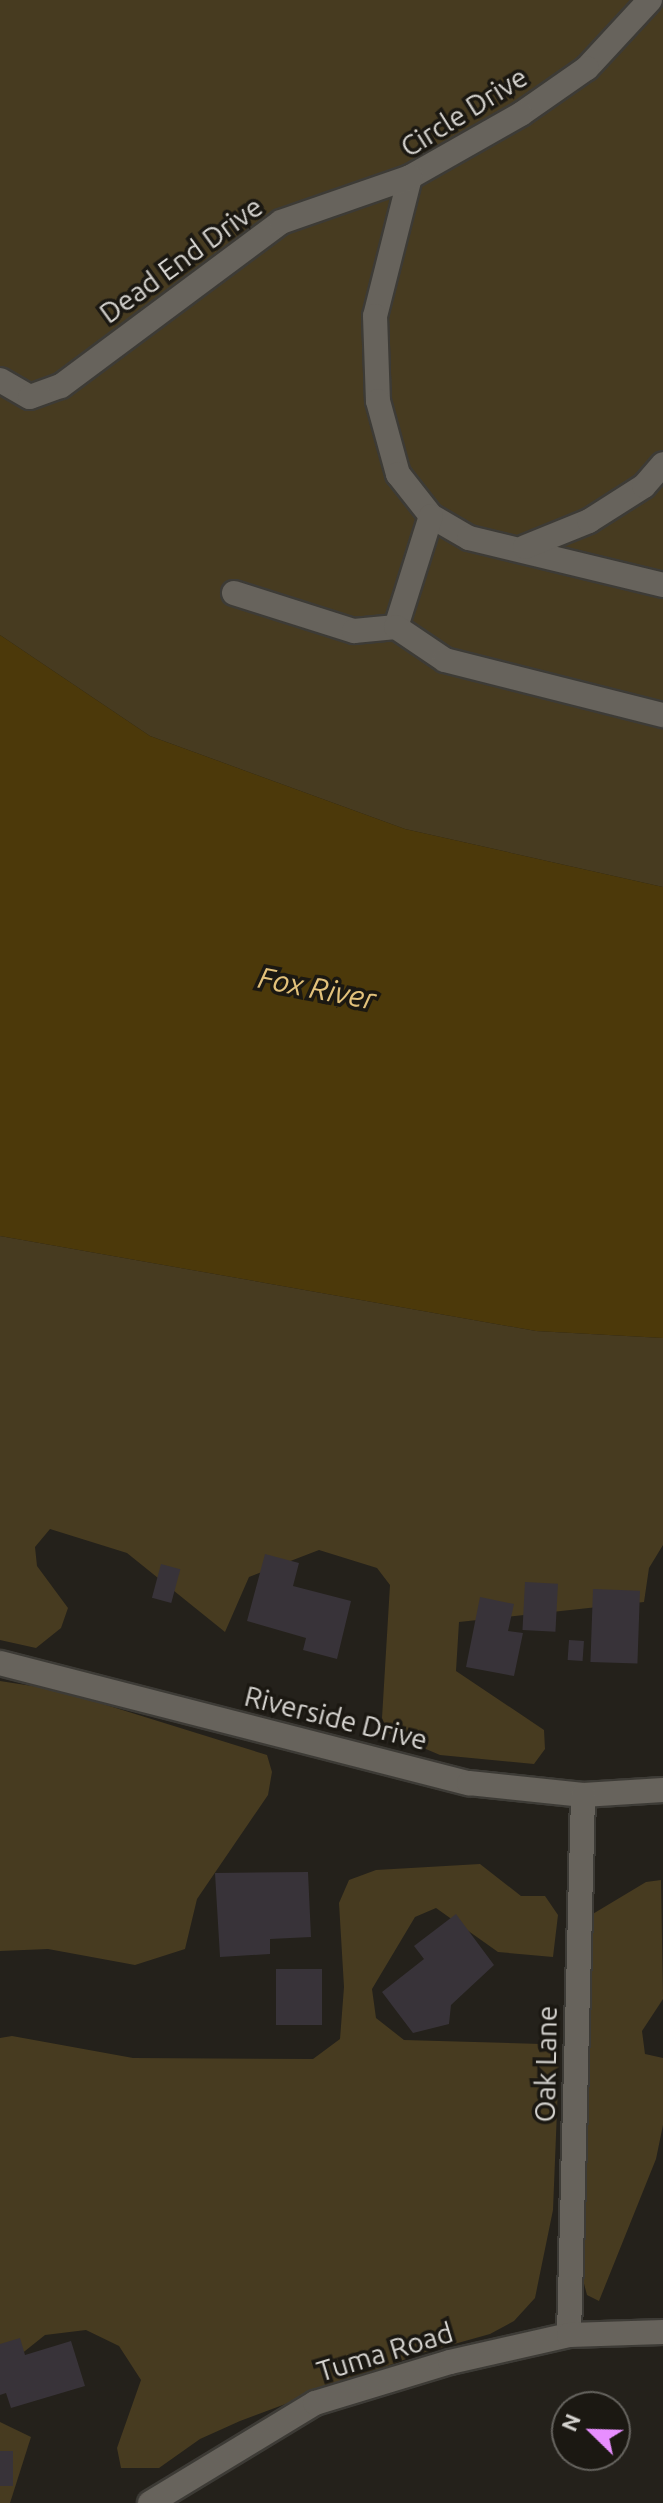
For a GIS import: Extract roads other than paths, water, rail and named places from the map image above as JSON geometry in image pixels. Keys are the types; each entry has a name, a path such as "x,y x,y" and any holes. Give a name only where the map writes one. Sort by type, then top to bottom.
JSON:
{"street":[{"name":"Circle Drive","path":"643,1 587,68 521,114 410,177 375,316 378,401 398,474 431,516 469,538 525,547 663,585"},
{"name":"Dead End Drive","path":"0,380 30,397 61,386 281,222 410,177"},
{"path":"525,547 589,521 644,486 663,464"},
{"path":"396,627 431,516"},
{"path":"234,593 354,631 396,627 445,660 663,715"},
{"name":"Riverside Drive","path":"0,1663 469,1783 583,1795 663,1790"},
{"name":"Oak Lane","path":"569,2335 583,1795"},
{"name":"Tuma Road","path":"150,2503 315,2403 450,2362 569,2335 663,2332"}],"water":[{"name":"Fox River","path":"0,635 150,736 405,829 663,887 663,1338 536,1331 0,1236"}]}
